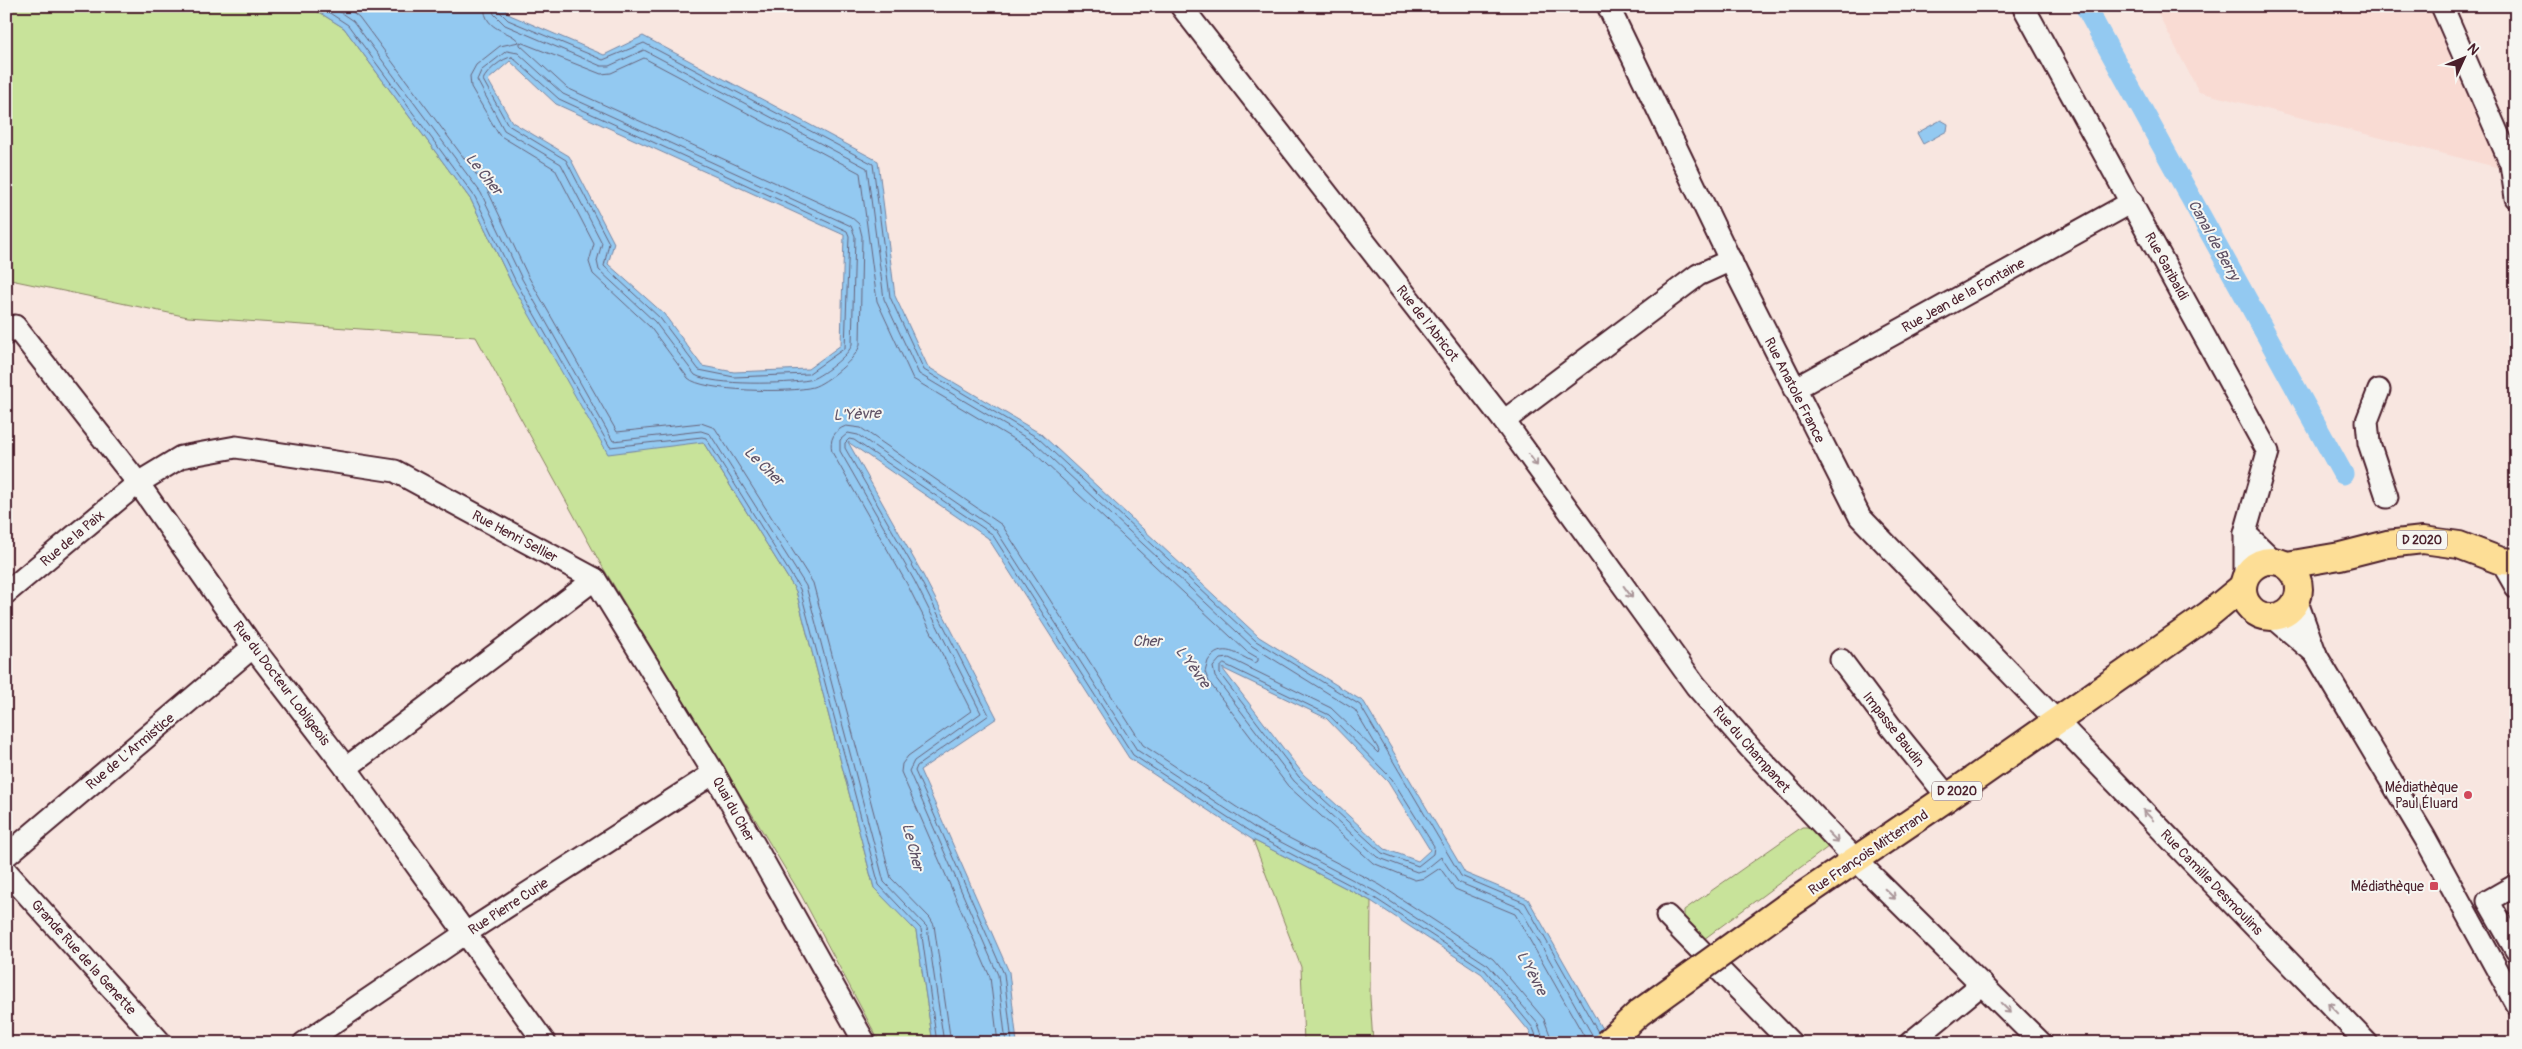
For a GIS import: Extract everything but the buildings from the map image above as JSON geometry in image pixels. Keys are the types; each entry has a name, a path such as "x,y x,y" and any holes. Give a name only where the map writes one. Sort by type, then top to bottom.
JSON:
{"main road":[{"name":"D 2020","path":"2280,562 2340,556 2387,544 2423,540 2459,544 2508,562"},
{"name":"D 2020","path":"2298,596 2316,573 2340,556"},
{"path":"2280,562 2297,576 2298,596 2287,613 2263,614 2244,600 2244,581 2257,564 2280,562"},
{"name":"Rue François Mitterrand","path":"1607,1043 1639,1013 1786,907 1948,797 2208,615 2244,581"},
{"name":"Rue François Mitterrand","path":"2208,615 2263,614"}],"street":[{"name":"Rue de l'Abricot","path":"1181,6 1504,420"},
{"name":"Rue Anatole France","path":"1608,6 1794,389 1860,517 2058,720"},
{"name":"Rue Garibaldi","path":"2023,6 2268,452 2245,533 2244,581"},
{"path":"2442,6 2511,164 2516,198"},
{"name":"Rue Jean de la Fontaine","path":"1794,389 2132,202"},
{"path":"1504,420 1698,275 1731,260"},
{"name":"Rue du Docteur Lobligeois","path":"11,330 138,483 253,647 346,768 545,1043"},
{"path":"2379,390 2367,421 2368,436 2387,497"},
{"name":"Rue du Champanet","path":"1504,420 1696,686 1796,800 2041,1043"},
{"name":"Rue Henri Sellier","path":"138,483 181,457 236,447 395,471 595,579"},
{"name":"Rue de la Paix","path":"6,594 138,483"},
{"path":"2245,533 2280,562"},
{"path":"2508,562 2516,587"},
{"path":"346,768 595,579"},
{"name":"Quai du Cher","path":"595,579 714,773 865,1043"},
{"path":"2298,596 2316,654 2424,838 2516,1004"},
{"path":"2263,614 2316,654"},
{"name":"Rue de L'Armistice","path":"6,856 253,647"},
{"name":"Impasse Baudin","path":"1841,660 1891,727 1948,797"},
{"name":"Rue Camille Desmoulins","path":"2058,720 2367,1043"},
{"name":"Rue Pierre Curie","path":"304,1043 466,933 714,773"},
{"name":"Grande Rue de la Genette","path":"6,870 161,1043"},
{"path":"2516,885 2488,901 2516,950"},
{"path":"1666,916 1791,1043"},
{"path":"1910,1043 1982,984"}],"shaded area":[{"path":"2154,6 2428,6 2500,168 2199,92"}],"green space":[{"path":"6,6 309,6 344,28 471,200 512,284 703,442 796,591 874,888 916,930 933,1043 880,1043 801,895 599,561 476,337 188,317 6,279"},
{"path":"1802,827 1811,827 1828,847 1704,939 1684,917 1684,910"},
{"path":"1253,840 1371,901 1370,997 1373,1043 1304,1043 1301,967"}],"water":[{"name":"Cher","path":"309,6 502,6 510,15 604,55 643,36 878,161 895,296 928,367 1041,434 1259,637 1364,702 1465,873 1528,899 1610,1043 1535,1043 1529,1031 1482,974 1371,901 1253,840 1129,758 988,538 848,442 923,575 997,718 920,770 1009,972 1017,1043 933,1043 916,931 874,888 796,591 703,442 608,454 512,284 471,200 344,28","holes":["510,61 556,104 844,235 841,345 808,369 734,372 702,366 664,314 608,264 614,243 569,156 512,122 488,80","1222,668 1326,718 1388,782 1430,850 1418,861 1385,849 1303,774"]},
{"path":"1941,120 1948,124 1947,131 1923,144 1917,133"}],"waterway":[{"name":"Canal de Berry","path":"2085,6 2343,474"}],"place":[{"name":"Médiathèque Paul Éluard","path":"2468,795"},
{"name":"Médiathèque","path":"2434,886"}],"water label":[{"name":"Le Cher","path":"484,174"},
{"name":"L'Yèvre","path":"857,414"},
{"name":"Le Cher","path":"764,466"},
{"name":"L'Yèvre","path":"1193,667"},
{"name":"Le Cher","path":"913,847"},
{"name":"L'Yèvre","path":"1532,973"}]}
